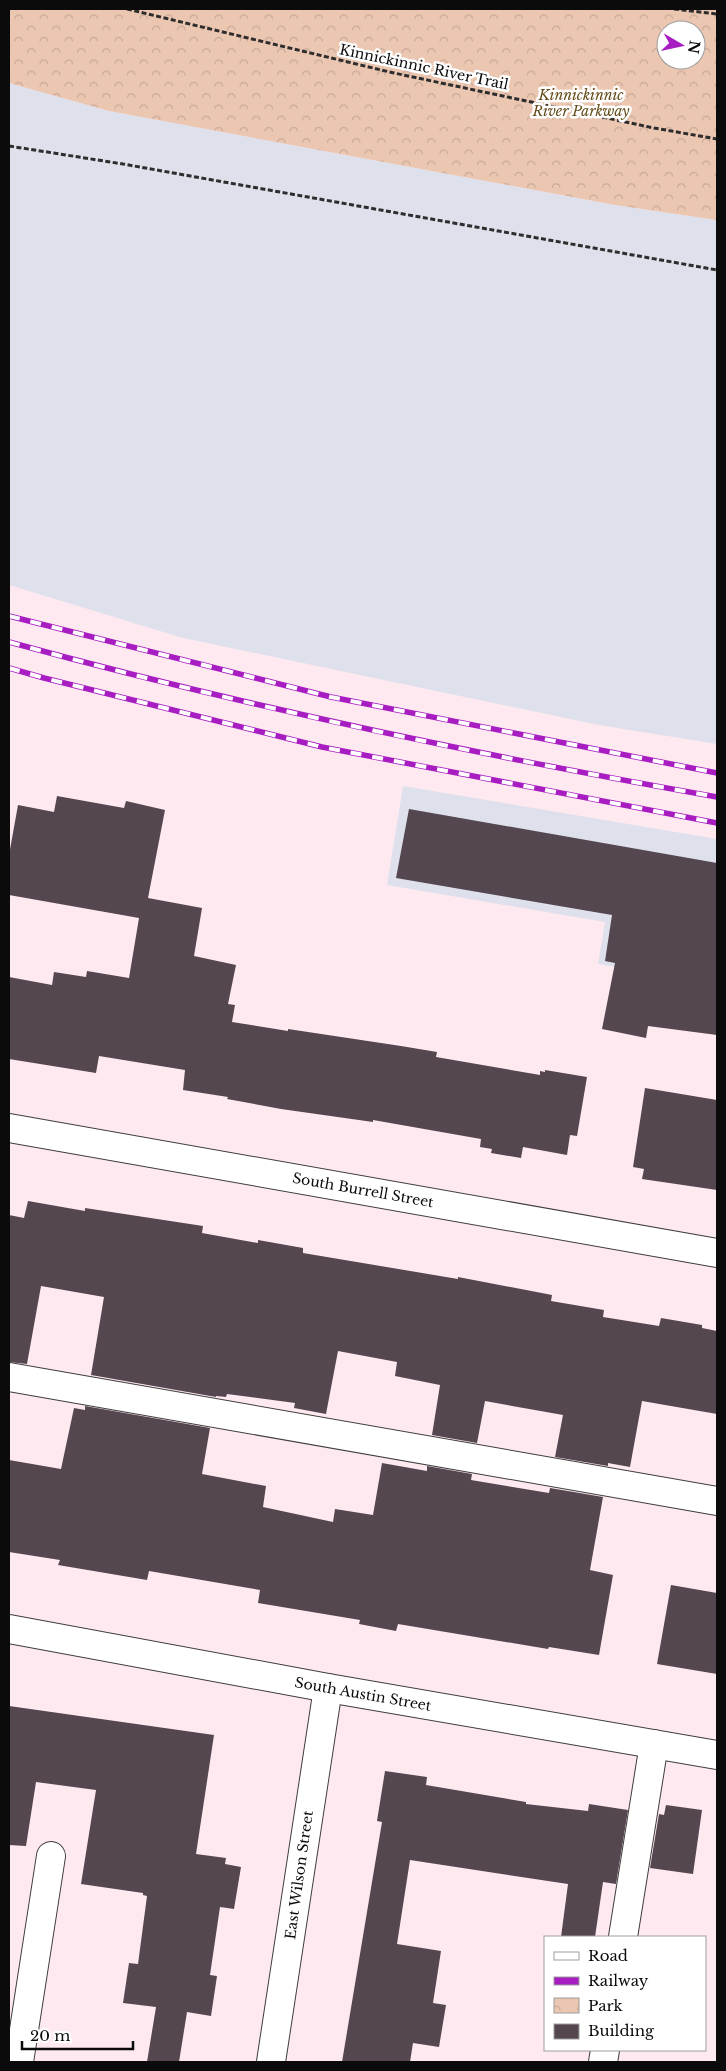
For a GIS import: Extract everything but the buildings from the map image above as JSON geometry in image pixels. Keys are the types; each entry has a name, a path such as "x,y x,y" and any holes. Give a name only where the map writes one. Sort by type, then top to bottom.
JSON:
{"street":[{"name":"South Burrell Street","path":"9,1128 717,1253"},
{"path":"9,1377 717,1501"},
{"name":"South Austin Street","path":"9,1629 328,1688 717,1755"},
{"name":"East Wilson Street","path":"271,2062 328,1688"},
{"path":"623,1936 654,1744"},
{"path":"19,2062 51,1856"}],"path":[{"name":"Kinnickinnic River Trail","path":"128,9 394,73 654,128 717,139"},
{"path":"674,9 717,14"},
{"path":"9,146 143,167 717,270"}],"shaded area":[{"path":"9,83 109,111 615,205 717,220 717,744 599,725 183,638 9,585"},
{"path":"403,786 717,839 717,985 598,964 605,922 387,885"}],"green space":[{"name":"Kinnickinnic River Parkway","path":"9,9 717,9 717,220 615,205 109,111 9,83"}],"railway":[{"path":"9,616 331,697 717,773"},
{"path":"9,642 184,687 361,728 717,797"},
{"path":"9,668 322,747 717,823"}]}
